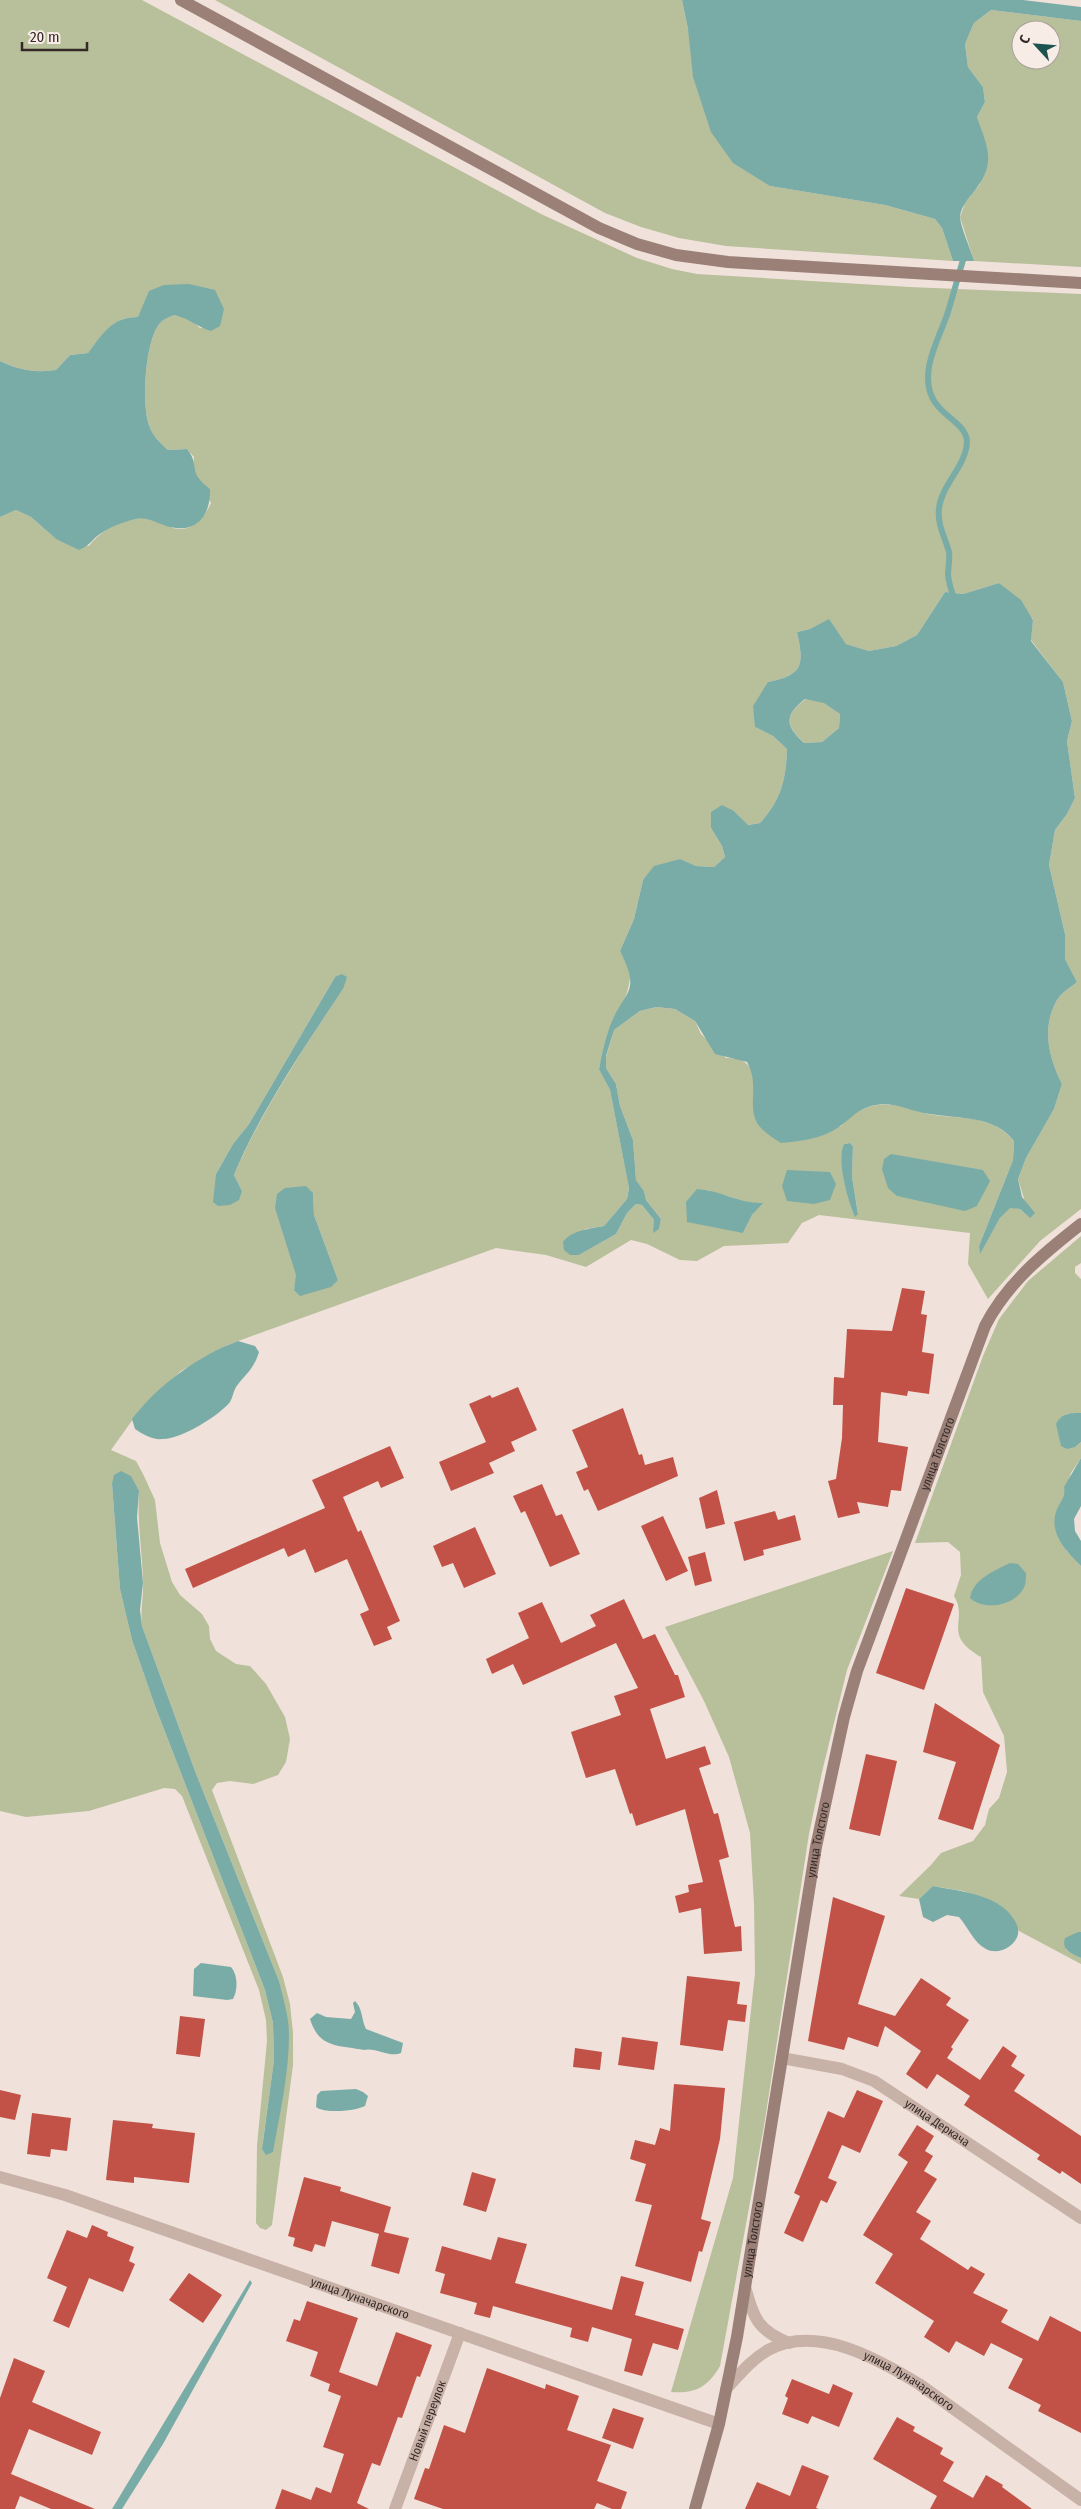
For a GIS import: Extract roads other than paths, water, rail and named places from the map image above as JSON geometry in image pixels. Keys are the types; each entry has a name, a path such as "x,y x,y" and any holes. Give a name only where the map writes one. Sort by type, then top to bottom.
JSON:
{"main road":[{"path":"181,0 600,228 637,244 676,255 728,262 1081,283"},
{"name":"улица Толстого","path":"695,2509 726,2389 816,1846 844,1717 860,1663 985,1326 1006,1292 1043,1254 1081,1224"}],"street":[{"name":"улица Деркача","path":"782,2058 842,2069 874,2081 1081,2218"},
{"name":"улица Луначарского","path":"0,2176 65,2195 718,2424"},
{"path":"744,2287 756,2320 772,2336 789,2343"},
{"name":"Новый переулок","path":"395,2509 460,2333"},
{"name":"улица Луначарского","path":"726,2389 753,2361 769,2350 789,2343 824,2342 857,2353 891,2368 966,2416 1081,2500"}],"water":[{"path":"682,0 1023,0 1081,7 1081,21 991,10 974,23 965,44 968,67 983,87 985,102 977,117 987,147 988,164 981,182 965,203 960,216 974,261 953,261 942,228 935,219 885,205 770,186 733,163 711,132 693,77 688,29"},
{"path":"189,284 215,290 224,309 220,326 211,331 174,315 161,322 151,341 148,355 145,400 148,422 156,438 168,450 187,449 193,460 198,478 210,489 209,504 203,518 198,523 185,528 171,527 141,518 135,519 108,529 79,550 56,539 31,517 16,510 0,517 0,361 27,370 56,370 70,355 88,353 103,333 114,323 138,317 149,291 164,285"},
{"path":"999,583 1021,600 1033,620 1031,641 1063,682 1072,721 1067,741 1075,798 1067,814 1055,830 1049,865 1065,934 1065,959 1077,982 1059,997 1049,1021 1050,1053 1062,1084 1054,1109 1026,1158 1018,1179 1022,1197 1035,1213 1030,1218 1020,1209 1010,1208 1000,1218 980,1254 979,1246 1013,1160 1014,1141 1006,1133 986,1122 922,1113 894,1105 879,1104 862,1110 826,1134 804,1140 781,1143 759,1126 754,1116 753,1079 747,1062 715,1054 695,1021 675,1009 656,1007 640,1011 614,1030 606,1056 606,1068 616,1084 620,1106 633,1140 636,1180 644,1191 646,1200 661,1219 659,1229 653,1233 654,1220 642,1205 636,1204 627,1213 616,1234 579,1255 570,1255 564,1250 563,1242 567,1238 581,1231 604,1226 627,1199 629,1188 610,1090 599,1069 610,1026 630,984 630,976 620,951 634,919 643,880 654,866 680,859 696,866 714,867 725,857 722,846 711,828 711,812 722,805 734,811 748,825 760,823 778,798 784,780 787,749 773,736 755,727 753,706 768,682 789,676 799,666 800,652 797,632 810,629 829,619 846,644 869,651 896,646 917,635 945,592 963,594","holes":["805,699 824,703 840,714 839,728 822,742 804,743 790,726 790,716"]},
{"path":"342,974 347,977 343,989 270,1103 234,1175 242,1191 239,1200 230,1205 218,1206 213,1202 216,1174 233,1144 249,1124 335,977"},
{"path":"850,1143 853,1146 852,1177 858,1214 855,1217 846,1191 841,1160 844,1144"},
{"path":"891,1154 983,1170 990,1181 977,1206 965,1211 897,1196 888,1188 882,1169 884,1159"},
{"path":"787,1170 830,1172 836,1184 830,1200 814,1204 787,1201 782,1186"},
{"path":"306,1186 313,1193 314,1215 338,1280 331,1287 300,1296 294,1290 296,1275 275,1208 277,1194 285,1188"},
{"path":"697,1189 755,1203 763,1203 752,1215 743,1233 687,1222 686,1202"},
{"path":"238,1341 255,1346 259,1352 252,1368 236,1387 230,1402 225,1408 199,1426 171,1438 152,1438 135,1429 132,1419 166,1383 194,1363"},
{"path":"1081,1413 1081,1442 1075,1447 1067,1449 1061,1446 1056,1424 1066,1414"},
{"path":"1081,1458 1081,1506 1074,1519 1075,1531 1081,1541 1081,1566 1061,1542 1057,1535 1054,1520 1064,1494 1064,1487"},
{"path":"121,1471 131,1476 139,1491 137,1517 143,1583 140,1610 142,1626 195,1771 279,1981 286,2008 289,2049 286,2079 273,2152 266,2155 262,2149 274,2060 273,2023 265,1990 155,1706 132,1640 120,1589 112,1484 114,1475"},
{"path":"1010,1563 1018,1564 1026,1573 1025,1585 1016,1597 1008,1602 992,1605 984,1605 970,1598 975,1586 985,1576"},
{"path":"933,1886 981,1896 1003,1907 1017,1925 1017,1937 1014,1942 1004,1949 992,1951 978,1943 959,1917 947,1915 933,1922 923,1917 919,1899"},
{"path":"1081,1932 1081,1958 1068,1951 1064,1945 1065,1938"},
{"path":"201,1963 231,1967 237,1983 233,1999 193,1996 194,1969"},
{"path":"355,2001 359,2007 366,2029 403,2043 401,2053 392,2054 369,2049 337,2046 330,2044 318,2035 310,2019 317,2013 326,2017 351,2019 355,2012 353,2003"},
{"path":"356,2089 368,2096 365,2106 340,2111 316,2107 317,2095 321,2091"},
{"path":"250,2280 252,2283 163,2444 122,2509 112,2509"}],"waterway":[{"path":"955,601 948,578 949,552 940,525 939,508 944,491 963,459 967,442 963,430 933,399 929,389 928,378 931,357 947,315 964,257 962,253"}]}
